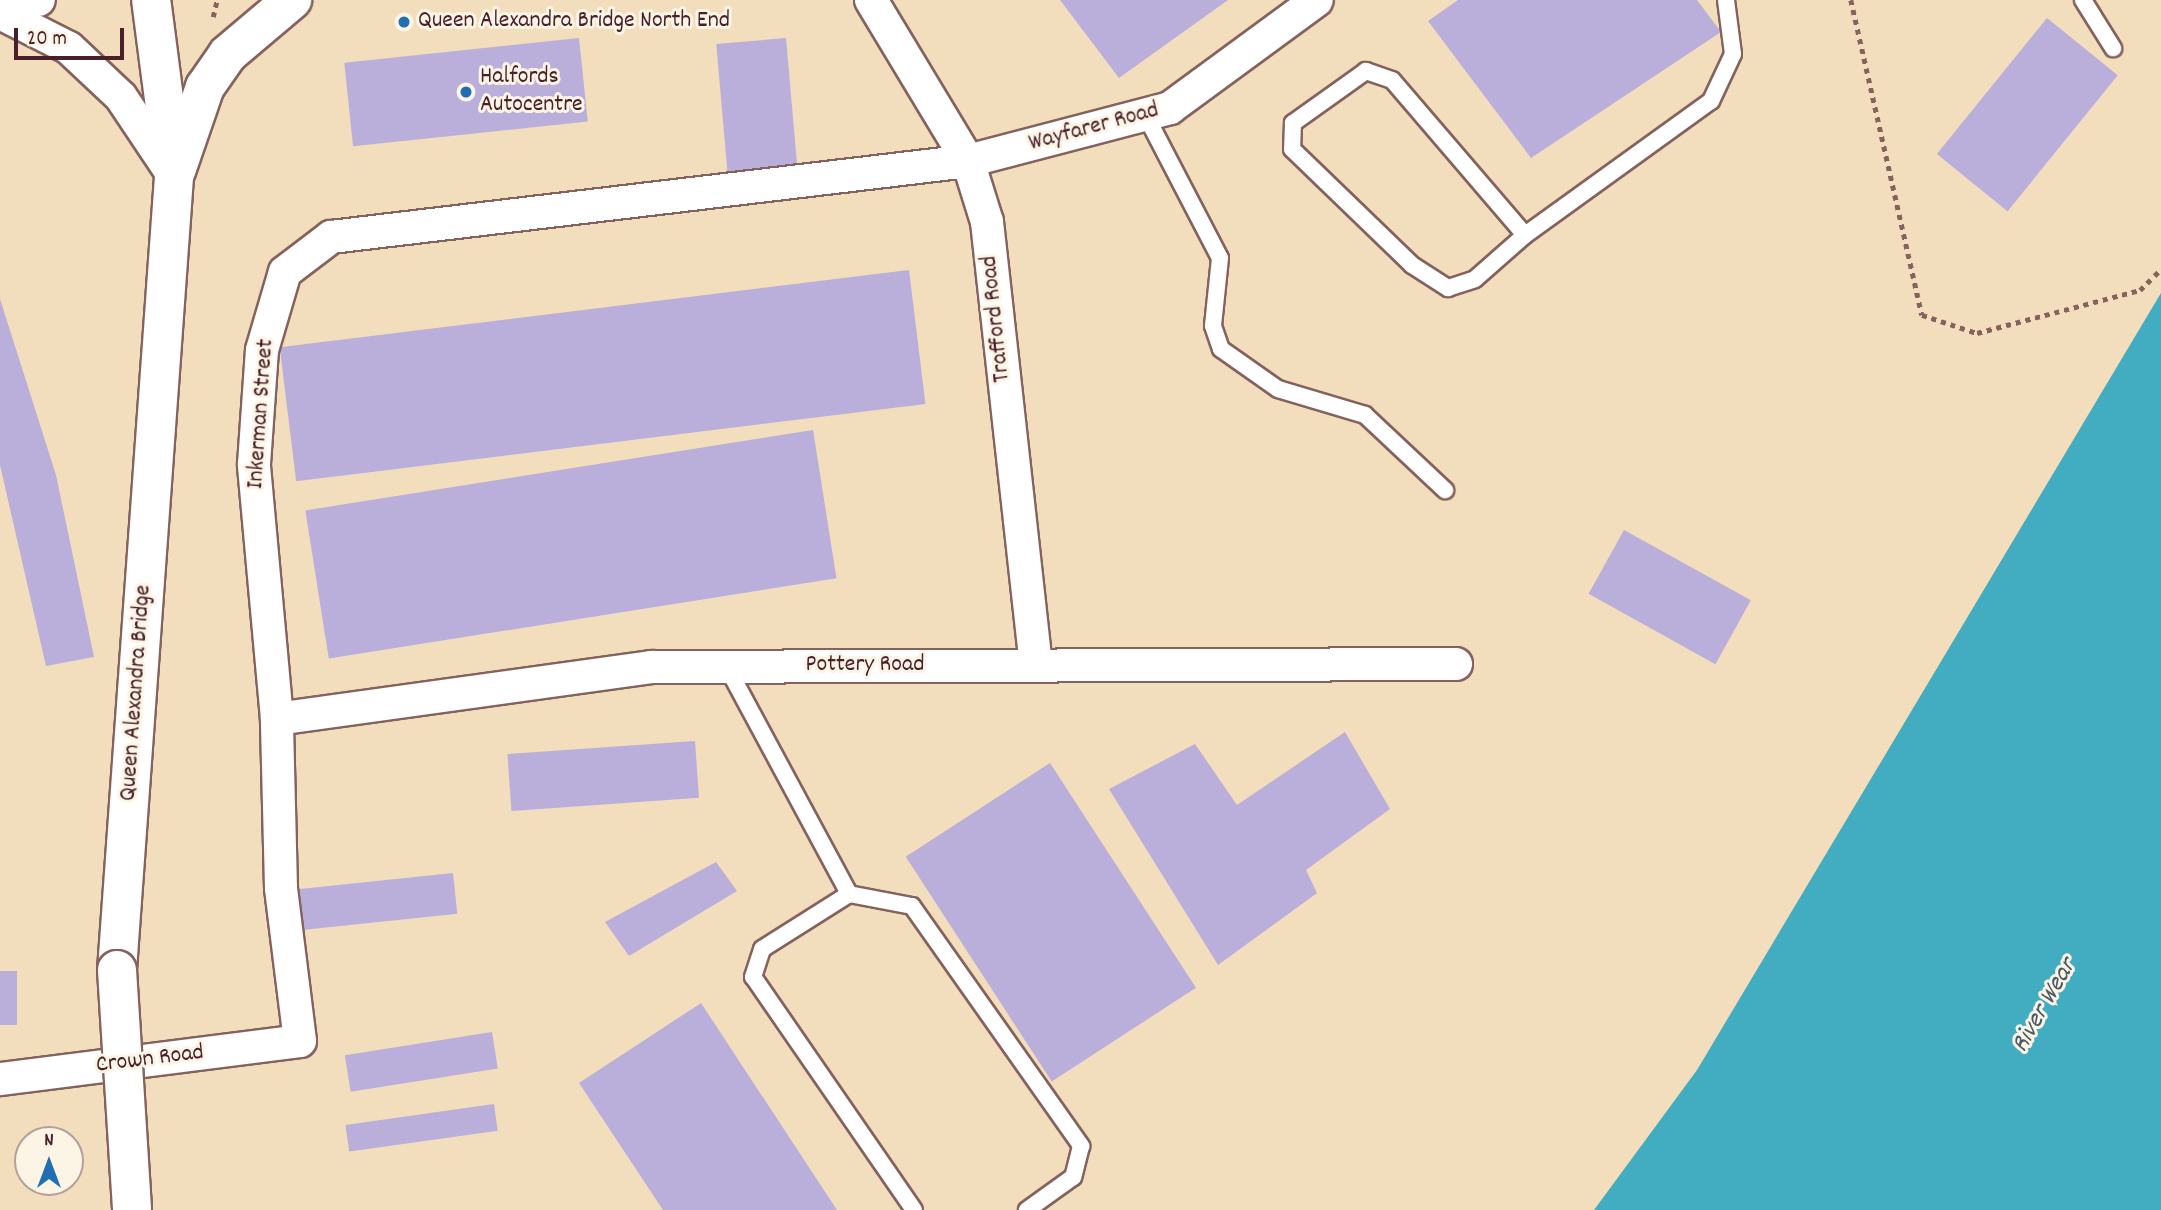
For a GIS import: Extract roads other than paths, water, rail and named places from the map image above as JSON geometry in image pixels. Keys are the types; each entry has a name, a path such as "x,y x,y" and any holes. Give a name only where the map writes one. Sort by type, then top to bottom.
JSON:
{"main road":[{"path":"151,0 174,176"},
{"path":"174,176 205,87 228,54 292,0"},
{"name":"Queen Alexandra Bridge","path":"132,1210 117,970 174,176"}],"street":[{"path":"0,4 39,0"},
{"name":"Trafford Road","path":"871,0 968,161 987,222 1036,665"},
{"name":"Wayfarer Road","path":"838,173 968,161 1170,108 1317,0"},
{"path":"0,13 69,48 121,97 174,176"},
{"name":"Inkerman Street","path":"300,1041 281,888 277,719 254,464 261,350 285,272 331,237 838,173"},
{"name":"Pottery Road","path":"277,719 651,667 1456,664"},
{"name":"Crown Road","path":"0,1079 300,1041"}],"lane":[{"path":"1525,234 1392,80 1366,71 1293,123 1292,149 1412,265 1448,288 1475,279 1525,234 1711,101 1733,54 1726,0"},
{"path":"2083,0 2113,48"},
{"path":"1145,114 1220,258 1213,326 1221,349 1278,389 1365,415 1445,490"},
{"path":"727,667 849,894"},
{"path":"914,1210 753,977 762,949 849,894 912,906 1080,1146 1073,1177 1027,1210"}],"water":[{"name":"River Wear","path":"2161,293 2161,1210 1594,1210 1697,1070"}],"place":[{"name":"Queen Alexandra Bridge North End","path":"404,22"},
{"name":"Halfords Autocentre","path":"466,92"}]}
